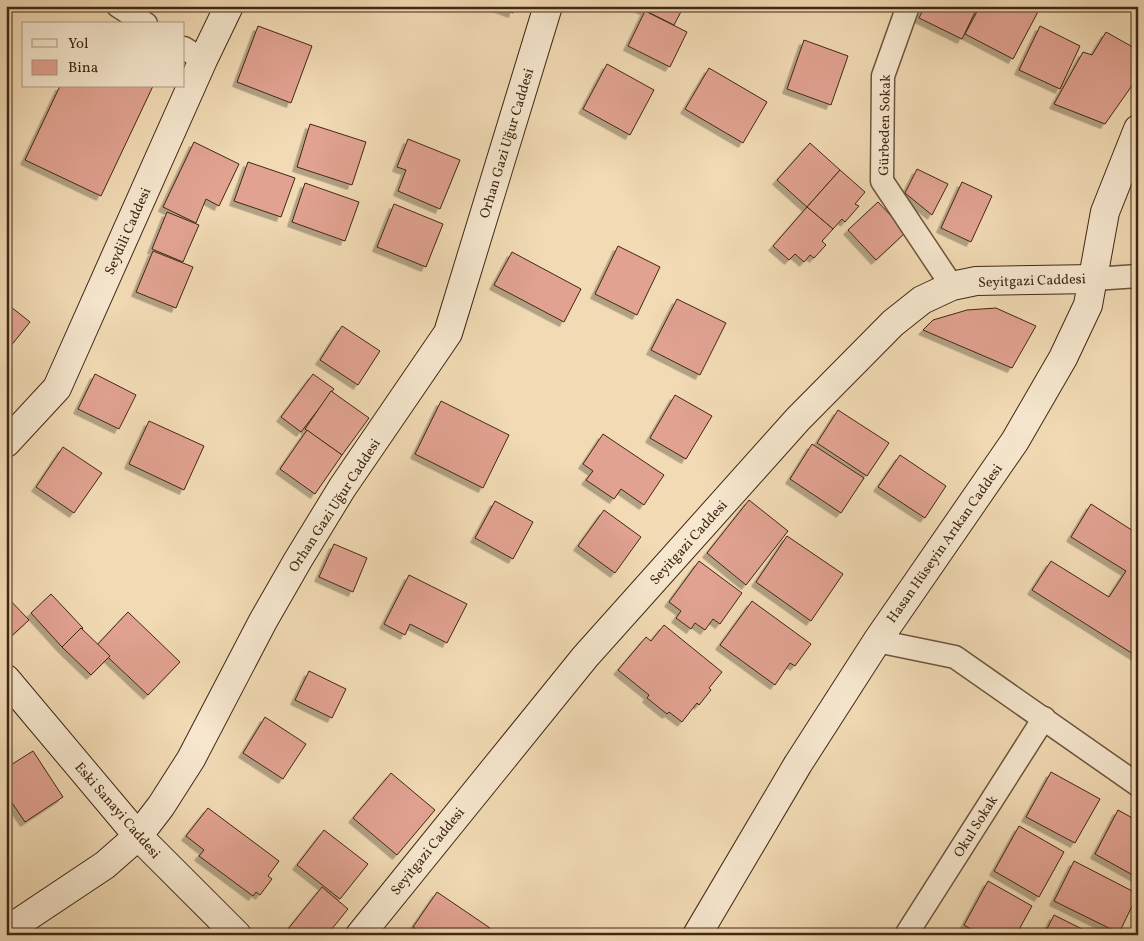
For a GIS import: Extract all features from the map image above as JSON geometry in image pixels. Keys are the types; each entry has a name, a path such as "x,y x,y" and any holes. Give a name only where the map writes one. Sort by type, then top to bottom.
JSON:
{"street":[{"path":"118,6 143,22"},
{"name":"Seydili Caddesi","path":"185,74 193,54 229,6"},
{"name":"Orhan Gazi Uğur Caddesi","path":"6,931 105,865 138,836 161,806 191,760 263,621 328,512 448,333 548,6"},
{"name":"Gürbeden Sokak","path":"908,6 882,76 882,181 952,286"},
{"name":"Seydili Caddesi","path":"6,442 57,388 179,88"},
{"name":"Hasan Hüseyin Arıkan Caddesi","path":"697,935 798,764 877,640 1015,441 1081,322 1094,279 1104,212 1138,129"},
{"path":"1094,279 1138,276"},
{"name":"Seyitgazi Caddesi","path":"360,935 585,657 798,419 893,323 922,300 952,286 976,281 1094,279"},
{"path":"877,640 955,657 1138,784"},
{"name":"Eski Sanayi Caddesi","path":"6,679 138,836 237,935"},
{"name":"Okul Sokak","path":"906,935 1044,718"}],"building":[{"path":"494,6 515,6 513,13"},
{"path":"636,6 684,6 674,25"},
{"path":"925,6 978,6 962,39 919,18"},
{"path":"980,6 1041,6 1013,59 965,34"},
{"path":"645,11 687,32 670,67 628,46"},
{"path":"258,26 312,46 291,103 237,82"},
{"path":"1040,26 1080,46 1060,89 1019,70"},
{"path":"1106,32 1138,50 1138,77 1105,124 1054,104 1083,52 1092,55"},
{"path":"804,40 848,56 831,105 787,89"},
{"path":"607,64 654,90 630,135 583,109"},
{"path":"709,68 767,102 743,143 685,109"},
{"path":"59,88 152,88 101,196 25,160"},
{"path":"310,124 366,142 352,185 297,167"},
{"path":"408,139 460,160 440,209 398,191 406,170 397,167"},
{"path":"194,142 239,164 219,206 206,199 196,223 163,207"},
{"path":"810,143 840,170 807,207 777,180"},
{"path":"248,162 295,178 281,217 234,201"},
{"path":"917,169 948,184 932,215 905,193"},
{"path":"840,170 865,192 855,204 859,206 845,222 842,219 833,229 807,207"},
{"path":"962,182 992,196 971,242 941,228"},
{"path":"305,183 359,202 345,241 292,222"},
{"path":"878,202 906,232 876,260 848,230"},
{"path":"394,204 443,224 426,267 377,247"},
{"path":"807,207 833,229 822,241 826,245 814,258 810,255 804,262 795,254 789,260 773,246"},
{"path":"167,212 199,225 183,262 152,249"},
{"path":"618,246 660,267 637,315 595,294"},
{"path":"153,251 193,267 176,308 136,292"},
{"path":"512,252 581,289 564,322 494,285"},
{"path":"677,299 726,323 700,375 651,350"},
{"path":"6,303 30,322 6,352"},
{"path":"996,308 1036,326 1012,368 923,330 933,320 967,310"},
{"path":"342,326 380,351 358,385 320,360"},
{"path":"95,374 136,395 119,429 78,409"},
{"path":"313,374 334,389 301,432 281,417"},
{"path":"331,391 369,418 342,455 305,429"},
{"path":"675,395 712,416 686,459 650,438"},
{"path":"441,401 509,435 483,488 415,454"},
{"path":"838,410 889,443 867,476 817,443"},
{"path":"149,421 204,446 184,490 129,464"},
{"path":"307,430 342,455 315,494 280,469"},
{"path":"603,434 664,475 644,505 621,489 614,499 586,480 593,471 583,464"},
{"path":"812,444 864,478 841,513 790,479"},
{"path":"63,447 102,473 74,513 36,487"},
{"path":"900,455 946,486 925,518 878,487"},
{"path":"749,500 788,531 746,585 707,553"},
{"path":"495,501 533,522 513,559 475,538"},
{"path":"1091,504 1138,534 1138,657 1032,590 1051,561 1109,597 1126,571 1071,537"},
{"path":"604,510 641,537 615,573 578,546"},
{"path":"787,536 843,574 811,621 756,582"},
{"path":"334,544 367,558 353,592 319,577"},
{"path":"699,561 742,593 720,624 713,619 705,630 695,623 691,629 676,618 681,611 669,602"},
{"path":"409,575 467,604 447,643 410,624 405,635 384,624"},
{"path":"51,594 83,628 62,647 31,613"},
{"path":"6,596 29,620 6,641"},
{"path":"752,601 811,644 795,666 790,663 775,685 720,645"},
{"path":"128,612 180,662 148,695 96,646"},
{"path":"664,625 722,672 709,688 711,690 699,705 697,703 682,722 669,712 667,714 647,698 649,695 618,670 646,637 651,641"},
{"path":"81,628 110,656 91,675 62,647"},
{"path":"309,671 346,689 332,718 295,700"},
{"path":"265,717 306,744 283,779 243,753"},
{"path":"33,751 63,797 25,822 6,794 6,768"},
{"path":"1051,772 1100,799 1075,843 1026,817"},
{"path":"391,773 435,810 397,855 353,818"},
{"path":"208,808 279,861 268,876 272,879 260,895 256,892 253,896 199,856 204,850 186,836"},
{"path":"1118,810 1138,821 1138,878 1095,854"},
{"path":"1019,826 1064,852 1039,897 994,871"},
{"path":"324,830 368,864 340,899 297,865"},
{"path":"1074,861 1138,894 1119,933 1054,901"},
{"path":"988,881 1032,906 1016,935 981,935 964,925"},
{"path":"322,887 348,909 327,935 296,935 288,929"},
{"path":"437,892 490,928 485,935 424,935 413,927"},
{"path":"1054,915 1094,935 1044,935"}]}
